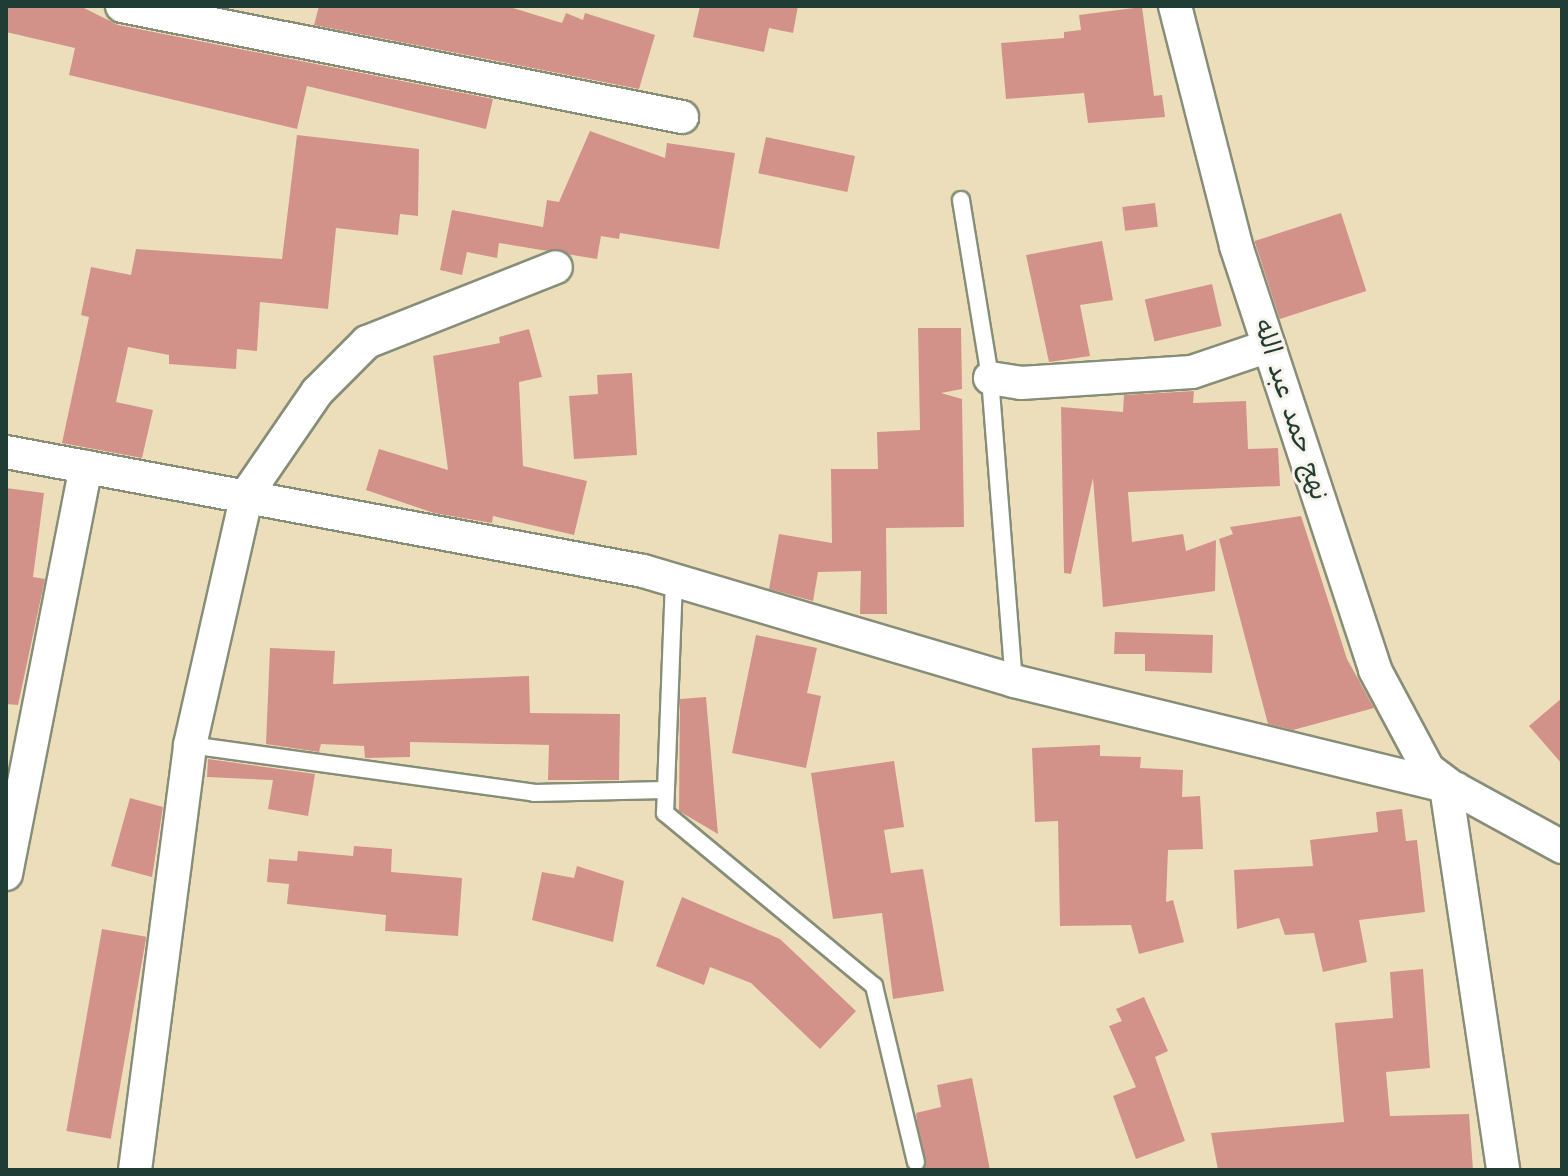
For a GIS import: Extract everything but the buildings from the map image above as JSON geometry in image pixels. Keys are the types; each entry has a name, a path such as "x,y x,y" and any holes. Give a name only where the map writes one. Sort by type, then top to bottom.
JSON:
{"street":[{"path":"122,6 682,117"},
{"name":"نهج حمد عبد الله","path":"1175,6 1269,346 1375,670 1428,769 1451,788"},
{"path":"135,1170 190,745 247,494 317,392 367,342 556,267"},
{"path":"990,378 1021,383 1192,372 1269,346"},
{"path":"6,452 247,494 674,580 1014,681 1451,788 1562,847"},
{"path":"6,874 86,467"},
{"path":"1451,788 1503,1170"}],"lane":[{"path":"961,200 990,378 1014,681"},
{"path":"674,580 665,813 874,986 916,1162"},
{"path":"190,745 534,793 665,790"}]}
